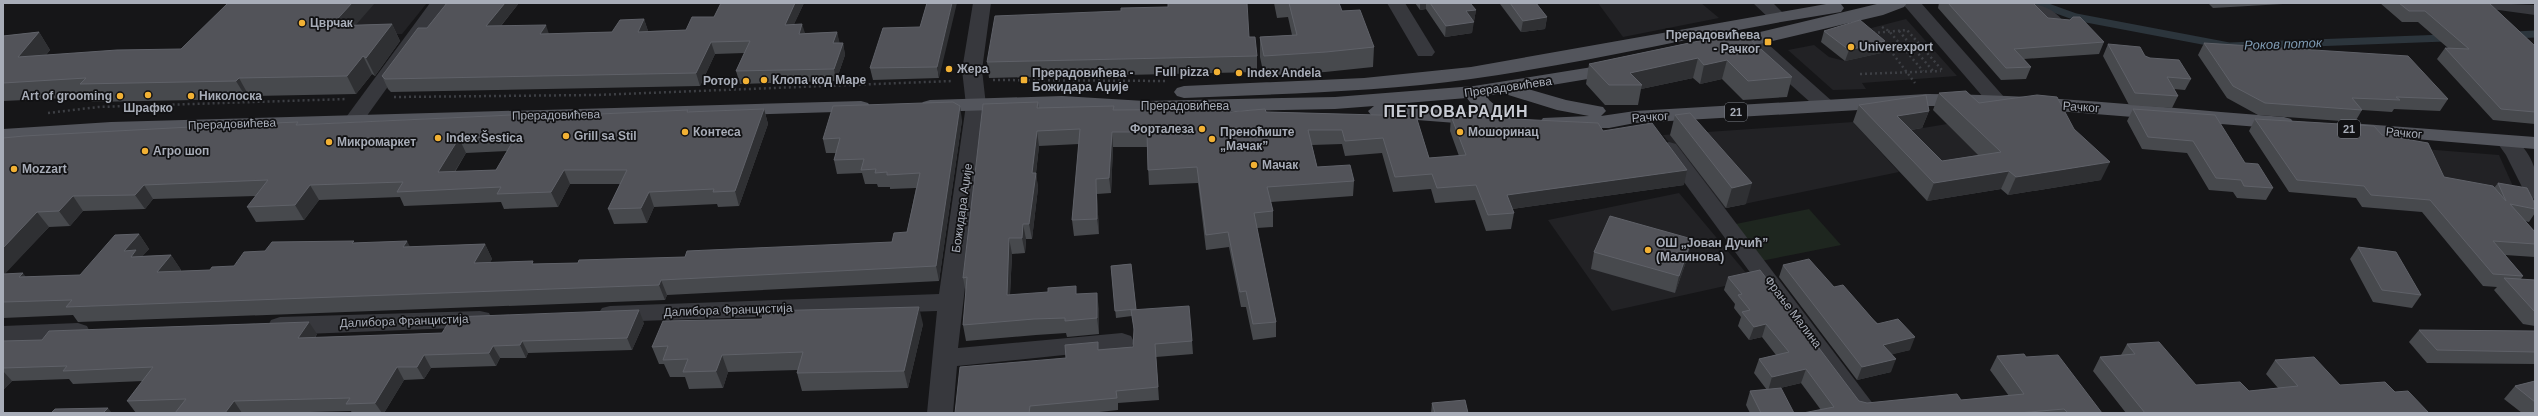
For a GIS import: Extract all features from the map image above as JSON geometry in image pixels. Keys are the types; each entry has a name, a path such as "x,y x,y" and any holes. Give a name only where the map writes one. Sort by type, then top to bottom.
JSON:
{"main road":[{"name":"Прерадовићева","path":"1062,102 1119,94 1358,85 1466,73 1579,55 1777,16 1874,3"},
{"path":"1707,50 1877,11 1898,3"},
{"name":"Прерадовићева","path":"914,106 1062,102 1145,106 1316,104 1474,92 1570,78 1633,66"},
{"path":"1466,73 1474,92 1486,110 1521,121"},
{"name":"21","path":"1466,73 1503,88 1564,106 1640,117"},
{"path":"1570,78 1573,89 1583,100 1607,112"},
{"name":"Рачког","path":"1521,121 1608,122 1640,117 1927,100 1996,101 2305,125"},
{"name":"21","path":"1316,104 1334,108 1521,121"},
{"name":"Прерадовићева","path":"3,135 111,128 354,120 883,107"},
{"name":"Рачког","path":"2329,127 2535,143"}],"street":[{"path":"354,120 439,3"},
{"name":"Божидара Аџије","path":"940,413 950,302 976,105 972,70 982,3"},
{"path":"1396,3 1425,52"},
{"path":"1762,3 1777,16"},
{"path":"1911,3 1996,101"},
{"path":"2020,3 2040,11 2058,26"},
{"path":"2499,7 2535,10"},
{"path":"1752,40 1826,106"},
{"name":"Фрање Малина","path":"1640,117 1868,413"},
{"path":"2506,141 2516,153 2535,192"},
{"name":"Далибора Францистија","path":"588,315 950,302"},
{"name":"Далибора Францистија","path":"262,326 500,318"},
{"path":"3,335 102,332"},
{"path":"945,358 1122,342"}],"path":[{"path":"1878,25 1889,31 1924,72"},
{"path":"1860,74 1942,70 1907,30 1868,34 1874,39"},
{"path":"1898,31 1933,71"},
{"path":"1880,44 1893,54 1927,100"},
{"path":"1886,49 1950,47"},
{"path":"47,113 98,107 370,98 596,95 973,80 1170,81"}],"shaded area":[{"path":"238,3 427,3 402,34 202,39"},
{"path":"1598,3 1701,3 1719,18 1623,37"},
{"path":"1906,19 1957,76 1862,83 1866,89 1833,90 1788,50 1814,45 1829,57 1845,61 1880,53 1856,32"},
{"path":"1909,114 1923,128 1947,124 1993,170 1935,179 1877,119"},
{"path":"1853,122 1899,172 1720,209 1663,135"},
{"path":"2385,146 2499,155 2529,222 2409,200"},
{"name":"ОШ „Јован Дучић” (Малинова)","path":"1679,193 1752,280 1612,311 1548,220"},
{"path":"1809,209 1841,245 1761,261 1731,225"}],"building":[{"path":"228,3 352,3 331,26 392,24 366,58 363,56 347,76 239,78 236,81 80,84 86,78 3,83 3,36 39,32 18,57 117,50 181,49"},
{"path":"447,3 505,3 486,26 546,25 540,34 612,32 620,20 644,19 638,32 686,30 692,17 714,17 721,3 795,3 785,25 802,24 799,34 837,32 833,43 843,43 834,69 736,71 750,41 711,42 696,73 385,79 382,76 418,28 427,28"},
{"path":"927,3 952,3 937,67 870,68 883,28 920,27"},
{"path":"1168,3 1247,3 1249,37 1255,37 1257,56 987,62 995,16 1121,11 1121,8 1168,7"},
{"path":"1289,3 1339,3 1342,11 1360,10 1374,47 1264,56 1260,37 1297,35"},
{"path":"1430,3 1470,3 1476,10 1466,11 1474,22 1446,26"},
{"path":"1510,3 1536,3 1547,17 1523,21"},
{"path":"1948,3 2033,3 2048,18 2070,20 2073,17 2080,17 2104,42 2014,49 2031,67 2006,68"},
{"path":"2399,3 2489,3 2535,46 2535,112 2501,109 2445,48 2469,49 2425,11 2409,11"},
{"path":"1860,20 1885,41 1849,50 1824,31"},
{"path":"1742,32 1792,77 1748,81 1727,60 1704,65 1698,58 1630,73 1642,85 1609,85 1589,64"},
{"path":"2204,43 2408,56 2448,99 2396,97 2400,100 2352,98 2362,110 2265,103 2233,86"},
{"path":"2108,44 2140,47 2145,56 2150,58 2179,60 2191,79 2167,77 2178,96 2135,93"},
{"path":"1966,91 1979,103 2037,95 2057,97 2074,129 2110,162 2016,177 2009,171 1934,183 1859,105 1926,95 1929,111 1897,116 1942,161 2001,152 1939,93"},
{"path":"953,102 960,106 936,266 661,280 659,285 66,307 72,300 3,302 3,274 23,273 19,277 80,275 115,235 139,234 124,251 136,250 131,257 171,255 157,272 210,270 212,267 234,266 244,252 265,251 272,242 354,241 352,243 407,241 403,247 485,244 474,263 533,261 532,264 578,263 579,260 685,257 687,251 892,242 894,233 907,232 920,173 887,175 887,172 875,173 876,169 861,170 864,159 834,160 840,138 823,139 833,106"},
{"path":"1038,102 1037,108 1114,106 1113,110 1230,109 1230,112 1265,109 1266,112 1416,116 1429,158 1466,155 1451,116 1598,123 1603,131 1652,123 1687,170 1507,195 1514,213 1488,215 1476,185 1437,188 1432,174 1395,177 1383,138 1345,141 1342,130 1308,130 1317,167 1350,165 1354,181 1267,187 1273,211 1254,213 1276,322 1253,324 1246,291 1240,292 1228,232 1206,235 1197,167 1148,170 1147,132 1112,132 1109,178 1096,179 1097,219 1072,220 1080,129 1037,131 1032,173 1036,173 1029,224 1023,224 1022,238 1009,238 1007,295 1048,292 1048,288 1076,286 1076,294 1097,293 1097,318 1065,321 1065,318 1034,319 963,325 967,277 963,278 983,104"},
{"path":"764,109 735,191 713,192 714,189 649,192 641,208 608,209 627,170 564,170 551,192 497,194 501,187 397,192 403,182 310,185 295,205 247,207 268,180 144,185 135,195 73,196 59,211 37,212 3,248 3,138 298,122 296,125 512,115 511,118 688,110 687,112","holes":["516,136 496,170 438,172 459,138"]},
{"path":"2133,109 2215,115 2245,163 2258,164 2273,188 2244,186 2241,180 2216,178 2193,141 2148,137"},
{"path":"1690,113 1752,183 1732,188 1675,115"},
{"path":"2255,119 2374,126 2382,135 2428,143 2444,177 2493,186 2506,201 2498,183 2527,188 2535,204 2535,209 2510,204 2535,232 2535,244 2493,241 2523,276 2493,274 2430,200 2371,195 2364,186 2297,180"},
{"path":"1610,216 1692,239 1679,276 1594,252"},
{"path":"2358,247 2396,252 2421,295 2382,290"},
{"path":"1809,259 1834,287 1843,285 1877,324 1898,319 1915,337 1883,345 1896,359 1862,367 1783,265"},
{"path":"1131,264 1136,309 1115,311 1111,266"},
{"path":"1760,270 1859,401 1867,403 1957,394 1961,400 2024,394 1997,356 2024,354 2026,357 2058,355 2102,413 2068,413 2064,409 2018,413 1803,413 1834,407 1806,369 1772,377 1759,359 1789,352 1766,324 1754,327 1742,312 1750,310 1738,295 1742,294 1728,277"},
{"path":"2504,278 2535,280 2535,311 2534,311"},
{"path":"1189,306 1192,341 1155,344 1158,387 1116,391 1117,398 1030,406 1029,413 955,413 960,367 1066,358 1065,345 1098,342 1098,350 1133,347 1134,329 1131,310"},
{"path":"919,307 904,371 797,373 803,352 722,355 716,371 683,372 688,359 663,360 668,346 652,347 663,321 762,319 764,311"},
{"path":"639,310 627,338 522,341 520,345 493,346 489,353 424,355 417,367 397,367 375,403 346,404 350,398 234,401 225,413 175,413 186,399 127,401 153,367 63,371 67,366 3,368 3,341 42,340 49,331 309,322 298,338 442,333 452,317"},
{"path":"2419,330 2535,331 2535,352 2437,350"},
{"path":"2159,342 2196,385 2240,382 2249,391 2298,386 2275,360 2314,357 2340,385 2385,382 2395,392 2408,391 2429,413 2145,413 2100,357 2135,354 2127,344"},
{"path":"2535,381 2535,402 2515,386"},
{"path":"1781,388 1794,413 1761,413 1750,391"},
{"path":"1465,400 1468,413 1435,413 1432,403"},
{"path":"108,408 103,413 51,413 55,409"}],"waterway":[{"name":"Роков поток","path":"2037,3 2076,17 2229,46 2445,38"},
{"name":"Роков поток","path":"2515,35 2535,34"}],"place":[{"name":"Цврчак","path":"302,23"},
{"name":"Прерадовићева - Рачког","path":"1768,42"},
{"name":"Univerexport","path":"1851,47"},
{"name":"Жера","path":"949,69"},
{"name":"Full pizza","path":"1217,72"},
{"name":"Index Andela","path":"1239,73"},
{"name":"Клопа код Маре","path":"764,80"},
{"name":"Прерадовићева - Божидара Аџије","path":"1024,80"},
{"name":"Ротор","path":"746,81"},
{"name":"Шрафко","path":"148,95"},
{"name":"Art of grooming","path":"120,96"},
{"name":"Николоска","path":"191,96"},
{"name":"Форталеза","path":"1202,129"},
{"name":"Контеса","path":"685,132"},
{"name":"Мошоринац","path":"1460,132"},
{"name":"Grill sa Stil","path":"566,136"},
{"name":"Index Šestica","path":"438,138"},
{"name":"Преноћиште „Мачак”","path":"1212,139"},
{"name":"Микромаркет","path":"329,142"},
{"name":"Агро шоп","path":"145,151"},
{"name":"Мачак","path":"1254,165"},
{"name":"Mozzart","path":"14,169"},
{"name":"ОШ „Јован Дучић” (Малинова)","path":"1648,250"}],"district":[{"name":"ПЕТРОВАРАДИН","path":"1456,111"}]}
